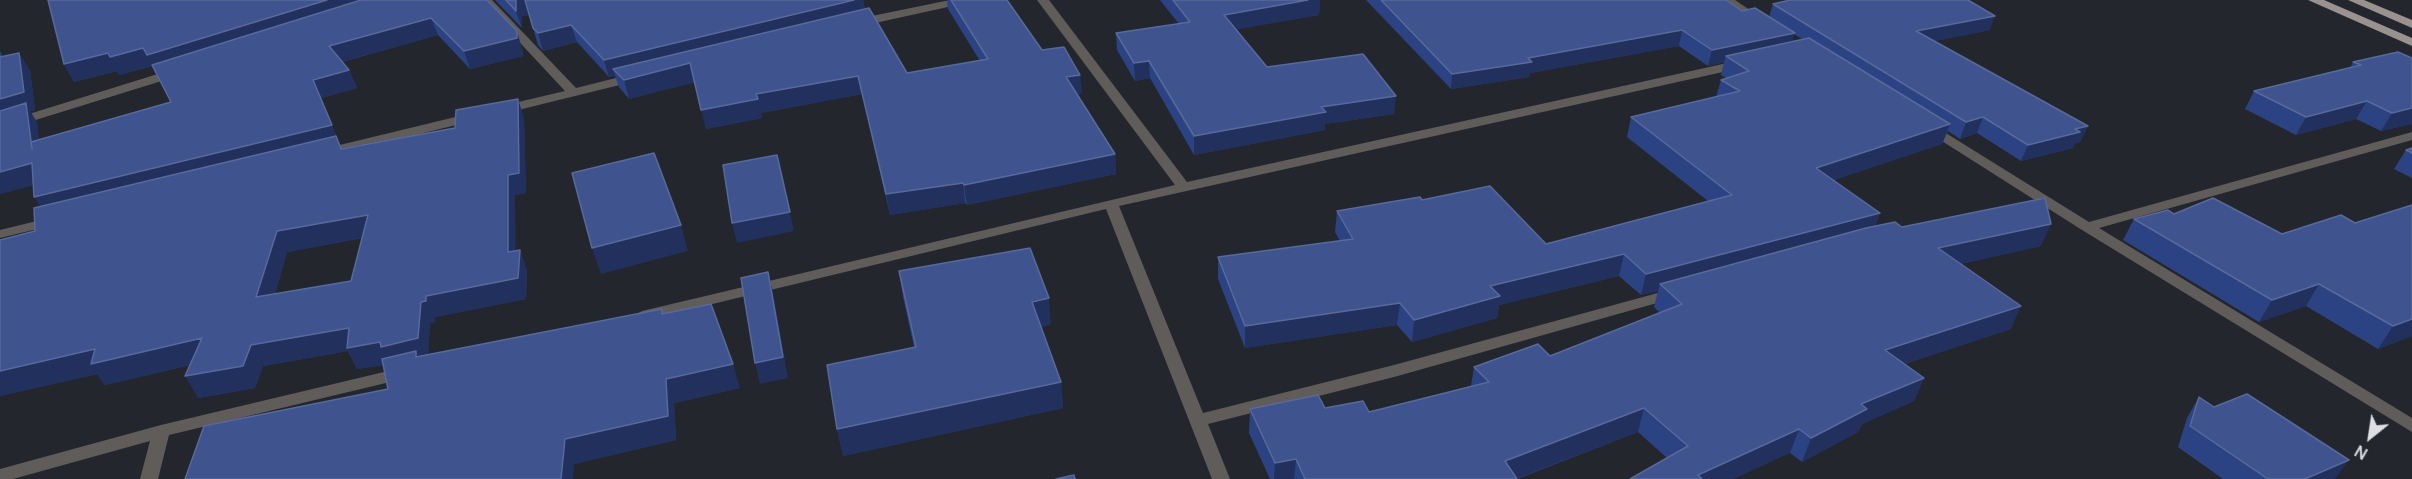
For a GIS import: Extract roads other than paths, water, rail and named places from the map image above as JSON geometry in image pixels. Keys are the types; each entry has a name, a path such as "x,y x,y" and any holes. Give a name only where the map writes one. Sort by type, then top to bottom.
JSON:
{"main road":[{"path":"2314,0 2412,42"},
{"path":"2354,0 2412,24"}],"street":[{"path":"486,0 573,93"},
{"path":"849,24 966,0"},
{"path":"1043,0 1184,187"},
{"path":"1727,0 1766,25"},
{"path":"625,320 1111,203 1760,60"},
{"path":"0,127 188,68"},
{"path":"313,156 654,73"},
{"path":"1917,119 2412,426"},
{"path":"2087,226 2412,136"},
{"path":"2026,206 2049,201"},
{"path":"1111,203 1221,479"},
{"path":"0,234 70,217"},
{"path":"1199,420 1394,371 1694,288"},
{"path":"0,476 161,431 416,370"},
{"path":"149,479 161,431"}]}
